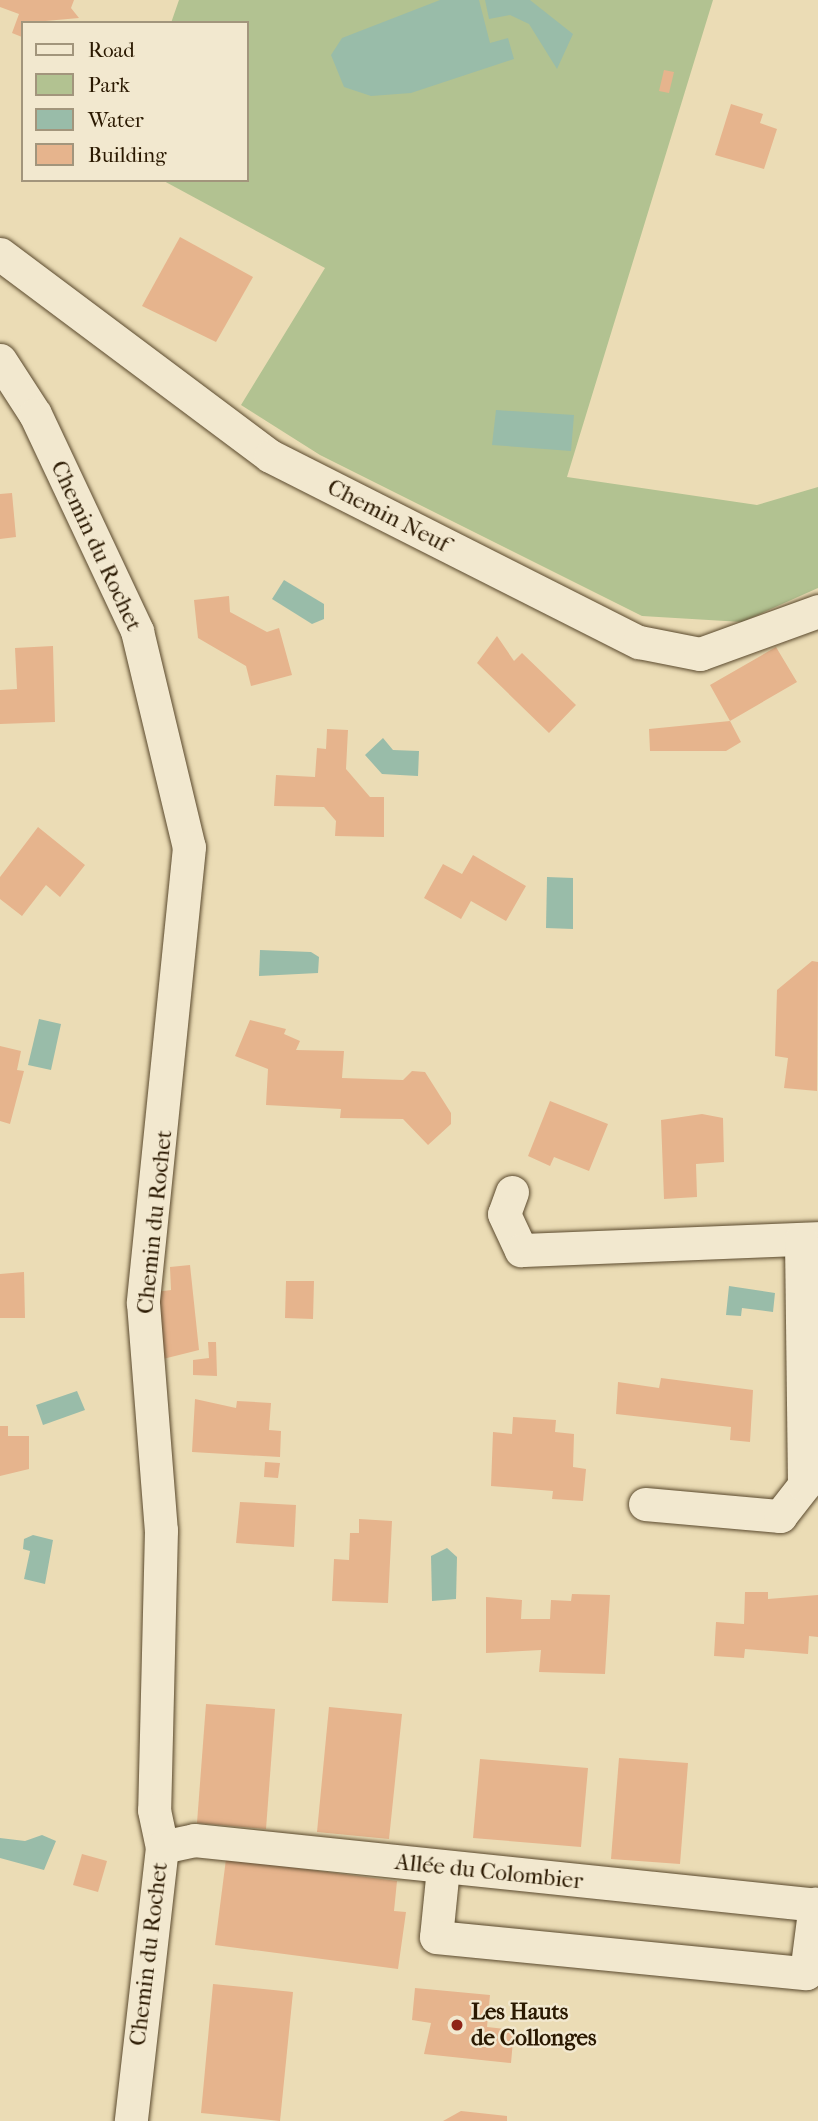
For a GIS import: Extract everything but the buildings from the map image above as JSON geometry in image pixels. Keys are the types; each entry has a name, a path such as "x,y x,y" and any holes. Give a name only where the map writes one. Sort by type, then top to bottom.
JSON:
{"street":[{"name":"Chemin Neuf","path":"0,254 270,456 639,642 700,654 818,611"},
{"name":"Chemin du Rochet","path":"0,360 35,414 137,631 189,847 143,1303 161,1530 154,1810 162,1847 131,2121"},
{"path":"512,1192 504,1214 521,1250 810,1239 804,1485 780,1516 645,1504"},
{"name":"Allée du Colombier","path":"162,1847 194,1840 816,1905"},
{"path":"443,1868 436,1937 806,1973 816,1905"}],"green space":[{"path":"179,0 713,0 567,477 757,505 818,487 818,588 742,622 642,616 320,455 241,405 325,268 166,182 248,182 248,21 172,21"}],"water":[{"path":"440,0 479,0 490,43 508,38 514,59 411,93 371,96 344,87 331,55 342,38"},
{"path":"485,0 530,0 573,34 557,69 529,24 510,15 489,19"},
{"path":"496,410 574,415 571,451 492,445"},
{"path":"284,580 324,604 324,619 312,624 272,599"},
{"path":"383,738 393,750 419,751 418,776 382,774 365,755"},
{"path":"547,877 573,878 573,929 546,928"},
{"path":"260,950 311,952 319,957 318,973 259,976"},
{"path":"39,1019 61,1024 51,1070 28,1065"},
{"path":"729,1286 775,1293 773,1312 742,1308 741,1316 726,1315"},
{"path":"77,1391 85,1410 43,1425 36,1405"},
{"path":"33,1535 53,1540 45,1584 24,1579 30,1551 23,1549 24,1539"},
{"path":"447,1548 457,1557 456,1599 432,1601 431,1556"},
{"path":"42,1835 56,1841 44,1870 0,1858 0,1838 25,1841"}],"place":[{"name":"Les Hauts de Collonges","path":"457,2025"}]}
